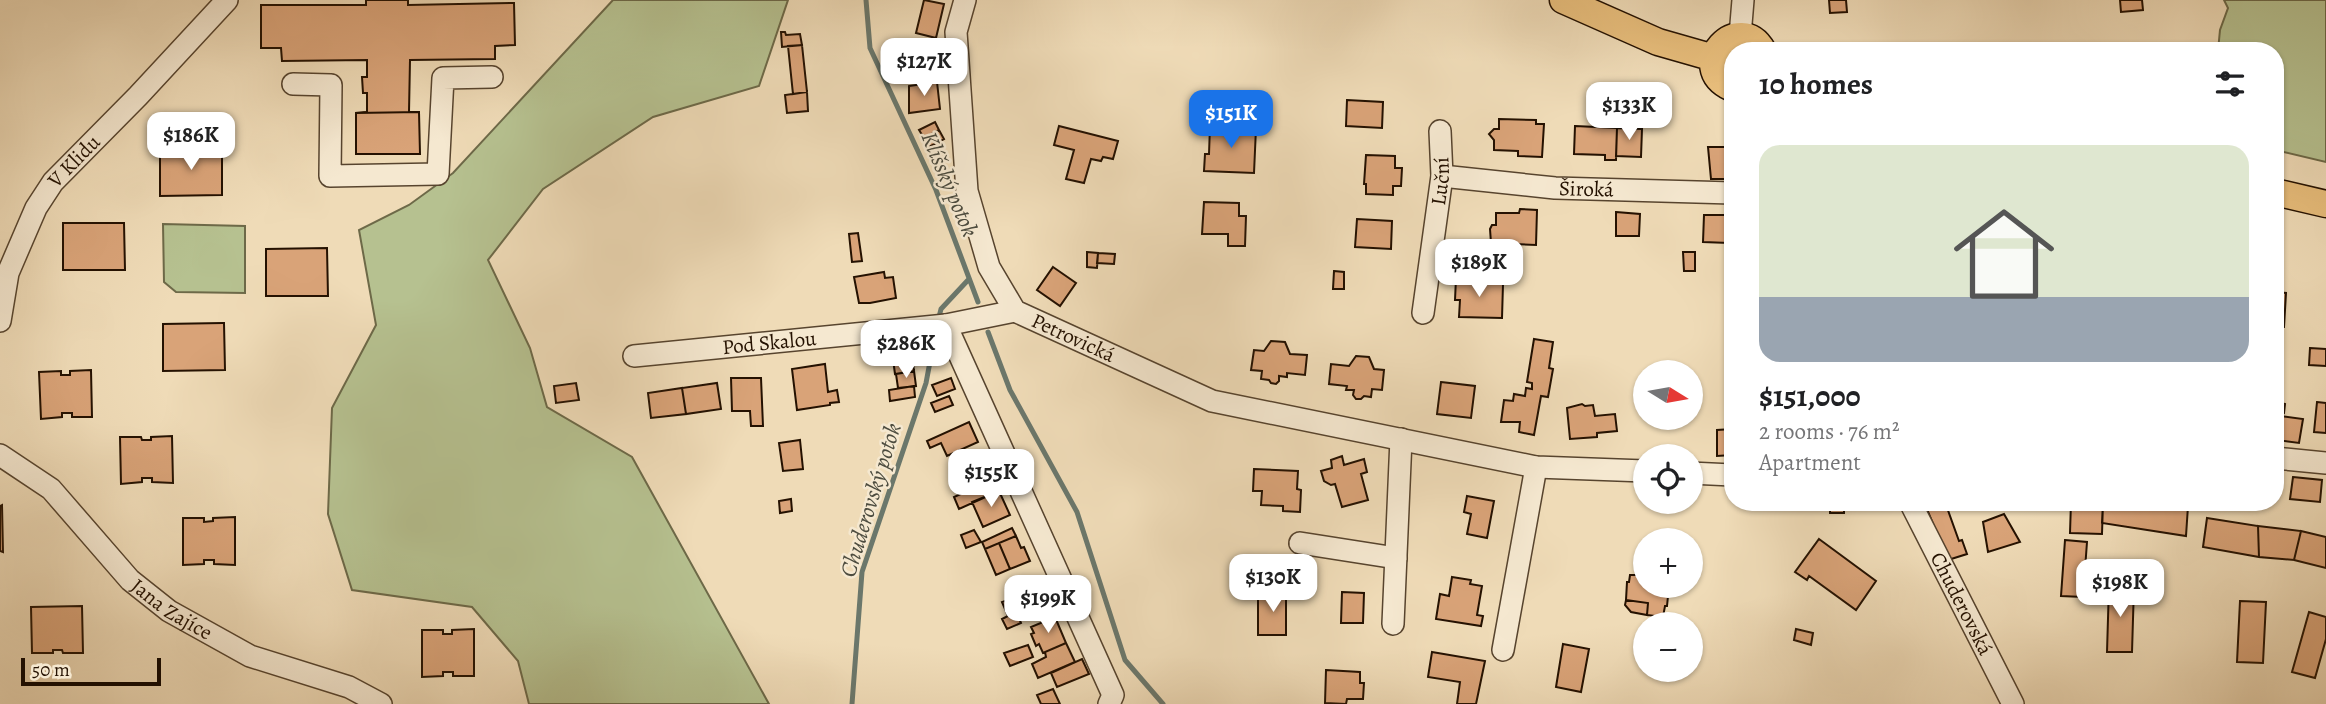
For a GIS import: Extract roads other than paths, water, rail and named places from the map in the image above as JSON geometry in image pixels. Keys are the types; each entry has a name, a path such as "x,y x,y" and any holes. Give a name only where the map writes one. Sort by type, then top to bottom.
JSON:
{"main road":[{"path":"1563,0 1658,42 1714,58"},
{"path":"1724,82 1718,78 1714,68 1714,58 1723,42 1740,36 1755,42"},
{"path":"2284,194 2326,204"}],"street":[{"name":"V Klidu","path":"0,321 8,273 36,208 53,182 227,0"},
{"name":"Petrovická","path":"965,0 956,32 967,191 989,267 1014,311 1212,401 1536,467 1633,471"},
{"path":"1740,36 1743,0"},
{"path":"293,84 331,85 330,176 438,174 443,78 492,77"},
{"name":"Luční","path":"1423,313 1442,176 1440,131"},
{"name":"Široká","path":"1442,176 1555,188 1724,194"},
{"name":"Pod Skalou","path":"634,356 938,325 1014,311"},
{"path":"938,325 1113,695 1109,704"},
{"path":"1393,624 1401,439"},
{"name":"Jana Zajíce","path":"0,455 51,489 130,580 169,611 250,656 349,687 381,704"},
{"path":"2284,459 2326,463"},
{"path":"1503,650 1536,467"},
{"path":"1703,474 1724,475"},
{"name":"Chuderovská","path":"1915,511 2013,704"},
{"path":"1300,543 1396,558"}],"waterway":[{"name":"Klíšský potok","path":"866,0 870,48 936,190 978,302"},
{"name":"Chuderovský potok","path":"938,321 941,309 969,279"},
{"name":"Chuderovský potok","path":"852,704 862,572 926,383 936,330"},
{"name":"Klíšský potok","path":"988,332 1010,390 1077,512 1125,660 1163,704"}]}
